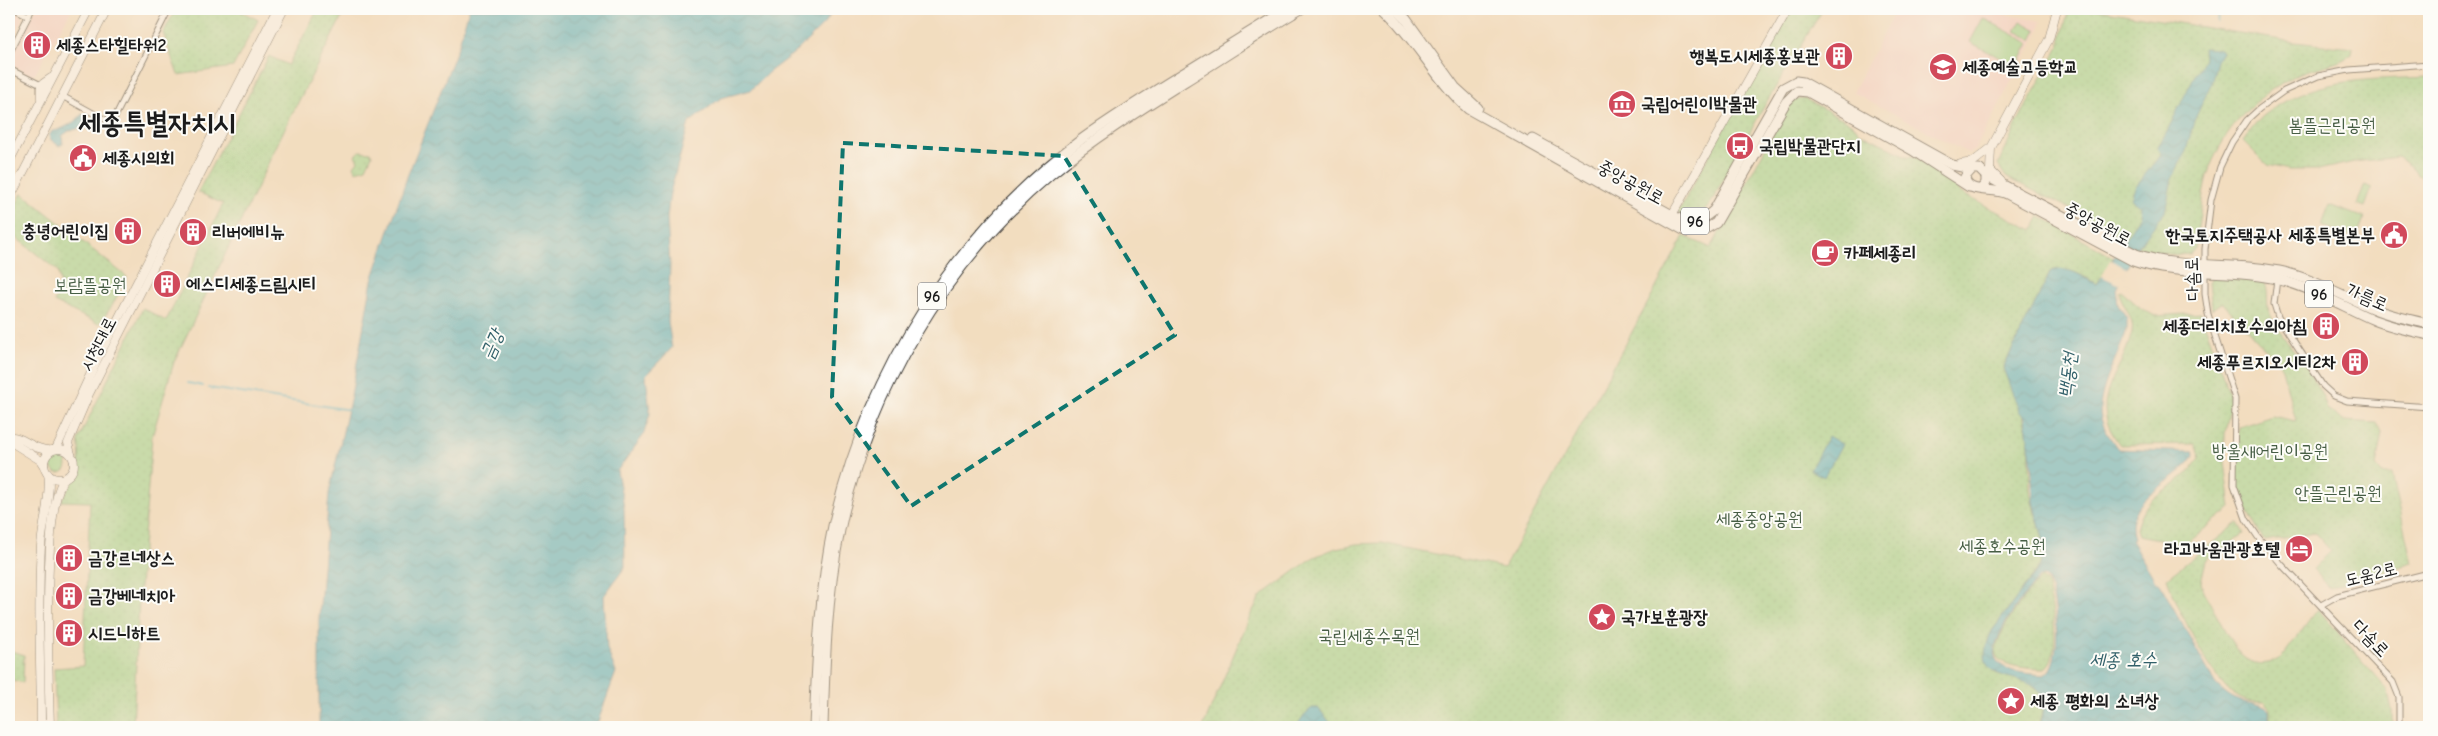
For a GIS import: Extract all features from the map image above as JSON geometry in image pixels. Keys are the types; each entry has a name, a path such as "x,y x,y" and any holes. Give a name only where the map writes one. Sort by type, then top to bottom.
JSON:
{"main road":[{"name":"96","path":"814,727 819,626 825,575 833,528 846,478 859,437 881,386 925,305 974,240 1010,202 1081,140 1284,13 1301,9"},
{"name":"중앙공원로","path":"1384,9 1398,23 1456,98 1468,109 1687,232 1702,232 1716,223 1786,102 1797,91 1808,92 1912,150 1918,151 1952,171 1967,184"},
{"name":"중앙공원로","path":"1396,9 1406,19 1455,87 1473,105 1685,222 1701,220 1714,210 1783,88 1796,81 1811,84 1958,167 1973,169"},
{"name":"96","path":"823,727 827,627 832,577 852,480 887,389 932,309 980,245 1015,207 1050,175 1086,146 1284,13"},
{"name":"96","path":"1973,169 1982,170 1986,175"},
{"path":"1967,184 1966,174 1973,169"},
{"name":"중앙공원로","path":"1986,175 2034,200 2114,247"},
{"path":"1982,188 1986,183 1986,175"},
{"name":"96","path":"1967,184 1975,190 1982,188"},
{"name":"중앙공원로","path":"1982,188 2003,192 2155,268 2205,267"},
{"name":"가름로","path":"2205,267 2277,279 2312,291 2375,320 2429,335"},
{"name":"가름로","path":"2205,267 2280,271 2314,282 2374,309 2429,324"}],"street":[{"path":"15,9 29,16"},
{"path":"9,54 32,9"},
{"path":"9,162 89,9"},
{"path":"9,200 107,9"},
{"path":"62,96 104,119 110,120 114,117 170,9"},
{"name":"시청대로","path":"54,450 101,352 277,9"},
{"name":"시청대로","path":"71,454 68,443 89,394 284,9"},
{"path":"1672,215 1788,9"},
{"path":"1973,169 1989,152 2049,39 2057,10"},
{"name":"다솜로","path":"2399,727 2399,697 2393,682 2258,537 2246,519 2234,485 2236,399 2208,314 2205,267 2211,200 2220,166 2232,142 2247,120 2259,109 2284,91 2318,76 2349,70 2429,64"},
{"path":"9,68 40,85 48,82 53,75"},
{"path":"40,85 41,100"},
{"path":"1950,162 1968,164 1989,152"},
{"path":"1986,175 1989,152"},
{"path":"1989,152 1990,170 1994,175 2034,200"},
{"path":"2277,279 2274,304 2278,317 2328,392 2347,401 2429,407"},
{"path":"40,727 40,570 44,515 49,485 48,474 40,460 11,442 9,438 13,436 34,448 45,451 64,449 71,454 74,468 59,486 50,546 50,727"},
{"path":"44,466 45,457 54,450"},
{"path":"48,474 56,478 65,478"},
{"name":"도움2로","path":"2321,605 2337,596 2429,573"}],"highlighted area":[{"path":"843,143 1064,156 1175,335 911,506 832,397"}],"shaded area":[{"path":"9,9 21,15 22,21 9,46"},
{"path":"36,9 72,9 35,74 30,75 10,63 9,59"},
{"name":"세종예술고등학교","path":"1896,9 1973,9 2041,21 2040,29 1974,151 1968,153 1853,92"}],"green space":[{"path":"176,9 237,9 258,20 233,67 178,75 163,33"},
{"path":"318,9 346,9 285,128 174,362 152,437 139,599 133,727 56,727 54,668 83,666 90,502 61,501 79,465 78,440 143,308 166,321 223,204 198,192 269,56 288,65"},
{"path":"1789,9 1823,9 1766,103 1708,208 1691,217 1677,214"},
{"path":"2069,9 2093,9 2294,42 2353,48 2352,54 2340,61 2306,71 2284,82 2255,103 2242,116 2221,144 2207,176 2195,248 2190,254 2168,254 2135,246 2107,227 2006,177 1998,165 2018,121 2059,46"},
{"path":"1983,18 2029,43 2017,67 1970,42"},
{"path":"2021,21 2037,30 2032,40 2015,31"},
{"name":"봄뜰근린공원","path":"2429,77 2429,188 2414,168 2397,157 2354,162 2318,170 2289,170 2267,165 2243,141 2262,117 2281,104 2321,87 2363,80"},
{"name":"세종중앙공원","path":"1805,99 1853,124 1859,132 1906,156 1916,157 1955,183 1961,193 2033,230 2040,216 2113,257 2097,284 2069,271 2051,271 2003,368 2026,428 2029,444 2032,502 2042,534 2043,549 2040,566 1992,631 1985,652 1995,673 2028,682 2043,695 2044,708 2039,727 1203,727 1251,614 1261,596 1314,557 1336,548 1356,544 1382,543 1504,568 1684,236 1711,248 1792,100"},
{"path":"360,151 370,152 372,155 366,168 356,171 354,166 358,161 355,155"},
{"path":"2365,185 2372,188 2365,207 2357,204"},
{"name":"보람뜰공원","path":"22,193 127,277 112,306 99,324 54,302 61,286 58,271 9,232 9,219"},
{"path":"2329,205 2364,218 2357,238 2322,226"},
{"name":"안뜰근린공원","path":"2213,275 2264,281 2267,289 2270,314 2284,338 2309,372 2327,409 2345,421 2377,423 2382,433 2376,466 2382,474 2392,474 2412,563 2330,588 2313,569 2331,551 2315,533 2264,541 2234,485 2239,427 2272,416 2296,421 2281,366 2222,302 2212,309 2209,283"},
{"path":"2121,291 2142,309 2155,316 2201,313 2231,399 2225,434 2225,462 2231,508 2185,544 2138,535 2136,529 2140,517 2151,501 2188,473 2200,458 2195,444 2120,445 2110,429 2106,414 2109,388 2132,332 2132,321 2119,292"},
{"path":"59,457 67,465 59,473 51,465"},
{"path":"2238,523 2244,534 2206,560 2201,582 2203,591 2238,651 2247,660 2252,662 2262,664 2277,660 2282,657 2318,609 2388,691 2392,710 2392,727 2270,727 2270,709 2264,702 2241,699 2217,677 2196,643 2167,578"},
{"name":"세종호수공원","path":"2041,578 2047,582 2051,602 2055,642 2053,654 2049,663 2043,669 2010,665 1999,659 1996,655 1999,638 2020,603"},
{"path":"9,650 24,655 23,683 9,679"}],"water":[{"name":"금강","path":"469,9 834,9 825,23 798,50 769,72 751,90 721,98 689,123 670,193 667,218 670,265 668,321 672,348 646,375 650,414 643,436 617,471 624,507 625,567 604,596 607,649 616,672 596,727 319,727 319,618 329,493 351,396 372,280 407,177 458,47"},
{"name":"세종 호수","path":"2203,48 2220,49 2222,52 2217,61 2211,84 2194,121 2186,151 2172,179 2165,212 2137,248 2116,289 2118,304 2127,318 2127,329 2109,374 2100,408 2101,418 2106,430 2118,449 2193,452 2194,456 2186,466 2143,502 2136,512 2132,524 2134,538 2131,540 2156,582 2159,582 2215,683 2235,699 2266,707 2269,710 2269,727 2039,727 2044,704 2039,691 2028,683 1999,674 1989,667 1985,653 1992,631 2040,566 2044,542 2033,502 2031,458 2025,418 2019,411 2003,368 2051,271 2070,271 2097,284 2140,215 2141,206 2131,199 2135,187 2161,154 2157,148 2204,58","holes":["2040,577 2046,577 2053,597 2057,628 2054,658 2050,669 2044,675 2017,672 1998,662 1994,649 1997,639 2027,592"]},
{"path":"82,114 87,116 82,128 69,131 62,136 63,144 59,146 51,140 49,136 52,131 77,120"},
{"path":"1828,436 1842,444 1824,477 1810,470"},
{"path":"1312,708 1318,708 1334,727 1296,727 1304,715"}],"pier":[{"path":"2110,260 2128,269 2121,285 2101,276"}],"waterway":[{"name":"백동천","path":"2217,22 2220,9"},
{"path":"188,383 203,386"},
{"path":"209,388 350,410"}],"place":[{"name":"세종스타힐타워2","path":"37,45"},
{"name":"행복도시세종홍보관","path":"1839,56"},
{"name":"세종예술고등학교","path":"1943,67"},
{"name":"국립어린이박물관","path":"1622,104"},
{"name":"국립박물관단지","path":"1740,146"},
{"name":"세종시의회","path":"83,158"},
{"name":"충녕어린이집","path":"128,231"},
{"name":"리버에비뉴","path":"193,232"},
{"name":"한국토지주택공사 세종특별본부","path":"2394,235"},
{"name":"카페세종리","path":"1825,253"},
{"name":"에스디세종드림시티","path":"167,284"},
{"name":"세종더리치호수의아침","path":"2326,326"},
{"name":"세종푸르지오시티2차","path":"2355,362"},
{"name":"라고바움관광호텔","path":"2299,549"},
{"name":"금강르네상스","path":"69,558"},
{"name":"금강베네치아","path":"69,596"},
{"name":"국가보훈광장","path":"1602,617"},
{"name":"시드니하트","path":"69,633"},
{"name":"세종 평화의 소녀상","path":"2011,701"}],"district":[{"name":"세종특별자치시","path":"157,122"}],"park label":[{"name":"방울새어린이공원","path":"2270,451"},
{"name":"국립세종수목원","path":"1369,636"}]}
